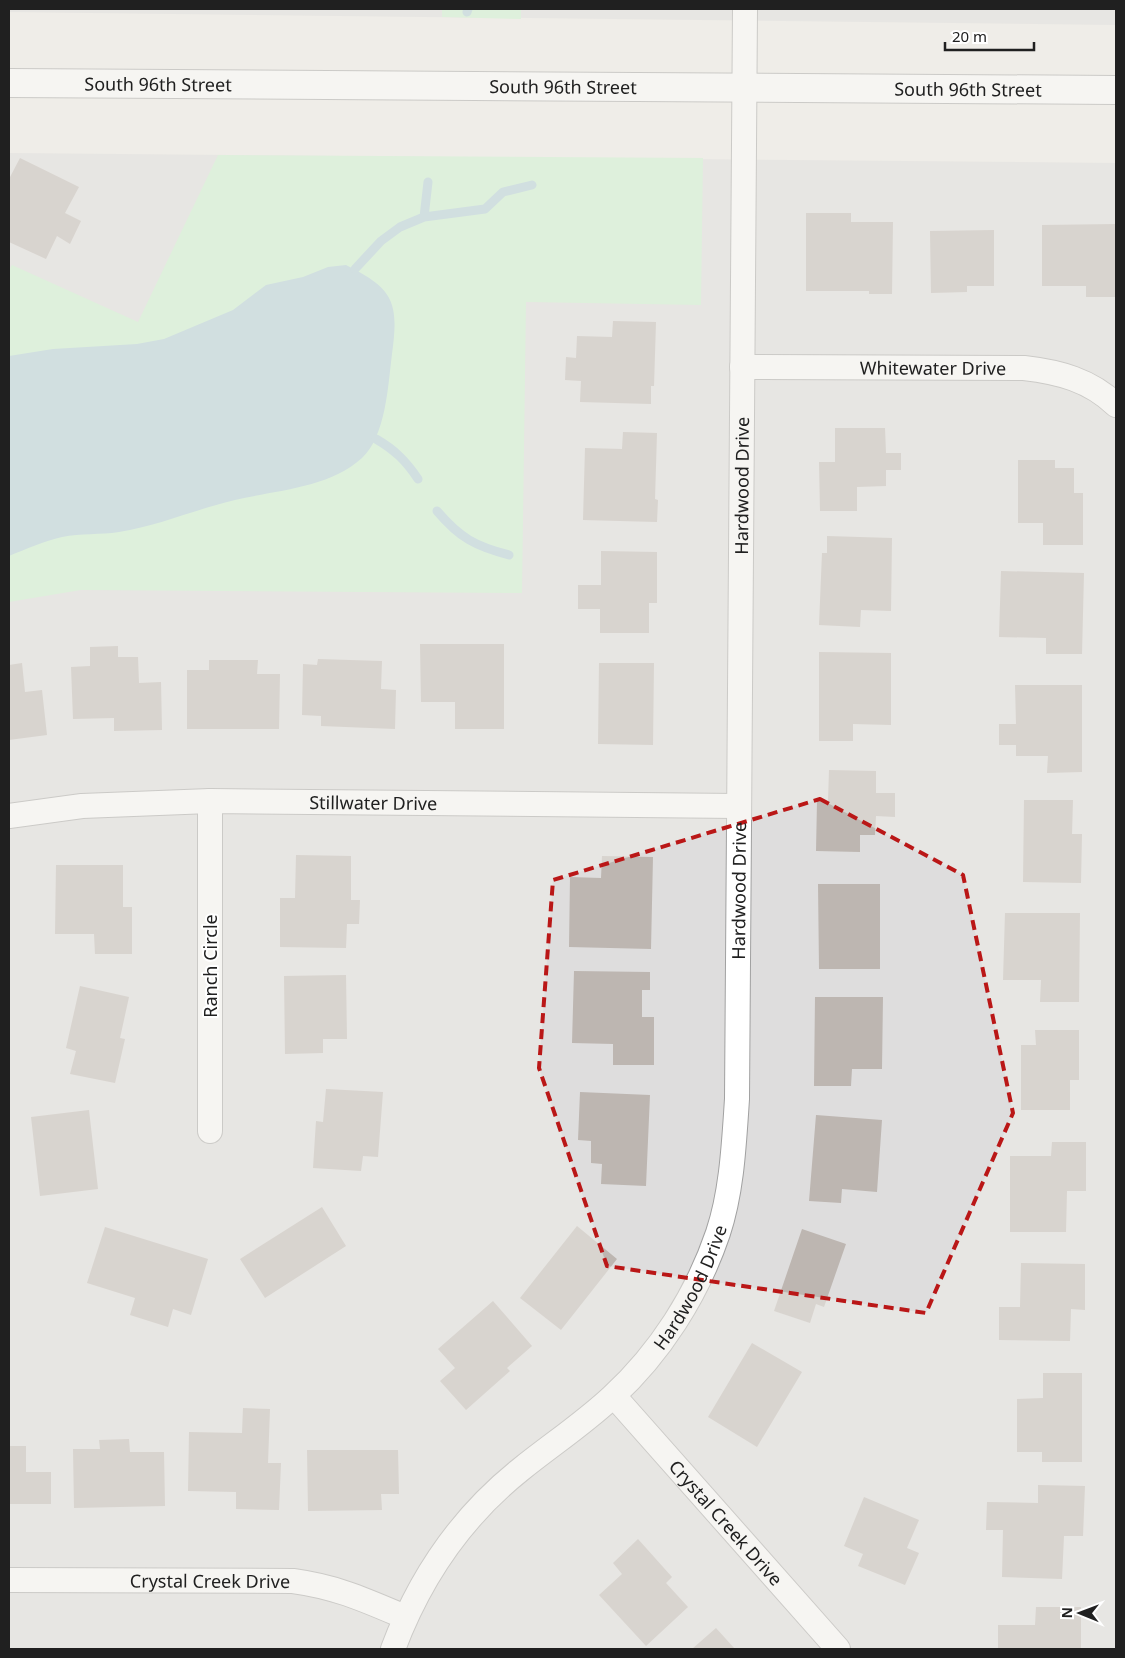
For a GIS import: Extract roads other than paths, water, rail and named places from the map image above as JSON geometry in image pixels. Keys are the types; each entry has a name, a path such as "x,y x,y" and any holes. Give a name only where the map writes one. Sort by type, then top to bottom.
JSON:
{"street":[{"name":"Hardwood Drive","path":"393,1649 405,1618 426,1575 464,1522 520,1470 575,1430 614,1396 660,1344 687,1304 705,1268 718,1232 726,1197 733,1155 737,1099 745,9"},
{"name":"South 96th Street","path":"9,84 1116,90"},
{"name":"Whitewater Drive","path":"742,367 1024,368 1070,376 1090,386 1116,405"},
{"name":"Stillwater Drive","path":"9,816 82,806 210,801 738,806"},
{"name":"Ranch Circle","path":"210,801 210,1130"},
{"name":"Crystal Creek Drive","path":"614,1396 838,1649"},
{"name":"Crystal Creek Drive","path":"9,1580 293,1581 325,1585 353,1594 405,1618"}],"water":[{"path":"346,265 374,282 383,290 390,299 395,322 387,395 381,424 370,448 362,458 349,468 318,482 235,500 134,529 112,533 62,537 9,556 9,356 53,349 137,344 164,339 233,310 266,285 303,277 328,267"}],"waterway":[{"path":"424,217 428,182"},
{"path":"355,269 381,241 400,227 424,217 485,209 503,192 532,185"},
{"path":"376,439 400,456 418,479"},
{"path":"437,511 453,528 469,540 509,555"}]}
